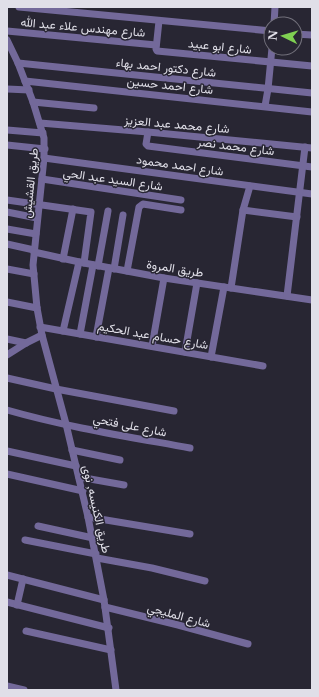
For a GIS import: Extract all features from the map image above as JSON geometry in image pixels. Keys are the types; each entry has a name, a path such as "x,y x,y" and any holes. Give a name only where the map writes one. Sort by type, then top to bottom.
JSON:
{"street":[{"path":"19,7 263,30"},
{"path":"156,45 159,21"},
{"name":"شارع مهندس علاء عبد الله","path":"7,31 156,45"},
{"name":"طريق القشيش","path":"7,40 29,90 43,133 45,149 34,251 34,274 37,308 42,335"},
{"name":"شارع ابو عبيد","path":"156,45 157,51 312,66"},
{"path":"265,106 271,56"},
{"name":"شارع دكتور احمد بهاء","path":"18,63 312,93"},
{"name":"شارع احمد حسين","path":"25,81 312,112"},
{"path":"7,89 29,90"},
{"path":"33,102 94,108"},
{"name":"شارع محمد عبد العزيز","path":"40,123 309,147"},
{"path":"7,130 43,133"},
{"name":"شارع محمد نصر","path":"148,132 146,144 148,146 312,167"},
{"path":"7,144 45,149"},
{"path":"288,296 303,166 309,147"},
{"name":"شارع احمد محمود","path":"44,158 312,194"},
{"name":"شارع السيد عبد الحي","path":"42,179 182,200"},
{"path":"211,357 243,210 250,186"},
{"path":"7,200 91,213 82,263 63,331"},
{"path":"127,271 139,207 143,204 181,210"},
{"path":"63,259 73,210"},
{"path":"243,210 297,217"},
{"path":"80,334 108,211"},
{"path":"7,212 38,218"},
{"path":"96,337 123,215"},
{"path":"7,228 36,234"},
{"name":"طريق المروة","path":"7,244 96,266 164,278 312,300"},
{"path":"7,269 34,274"},
{"path":"152,346 164,278"},
{"path":"185,352 197,283"},
{"path":"7,302 37,308"},
{"name":"شارع حسام عبد الحكيم","path":"40,327 263,366"},
{"path":"7,356 26,343 42,335"},
{"name":"طريق الكنيسه, نوى","path":"42,335 66,424 93,538 109,628 116,690"},
{"path":"7,339 26,343"},
{"path":"7,378 56,389 174,411"},
{"name":"شارع على فتحي","path":"7,410 66,424 190,448"},
{"path":"72,450 120,460"},
{"path":"7,451 76,466"},
{"path":"7,474 83,492"},
{"path":"79,477 124,486"},
{"path":"88,517 190,534"},
{"path":"38,526 93,538"},
{"path":"26,540 205,581"},
{"name":"شارع المليجي","path":"7,575 248,644"},
{"path":"17,605 23,580"},
{"path":"7,602 109,628"},
{"path":"26,631 111,650"},
{"path":"7,686 24,690"}]}
